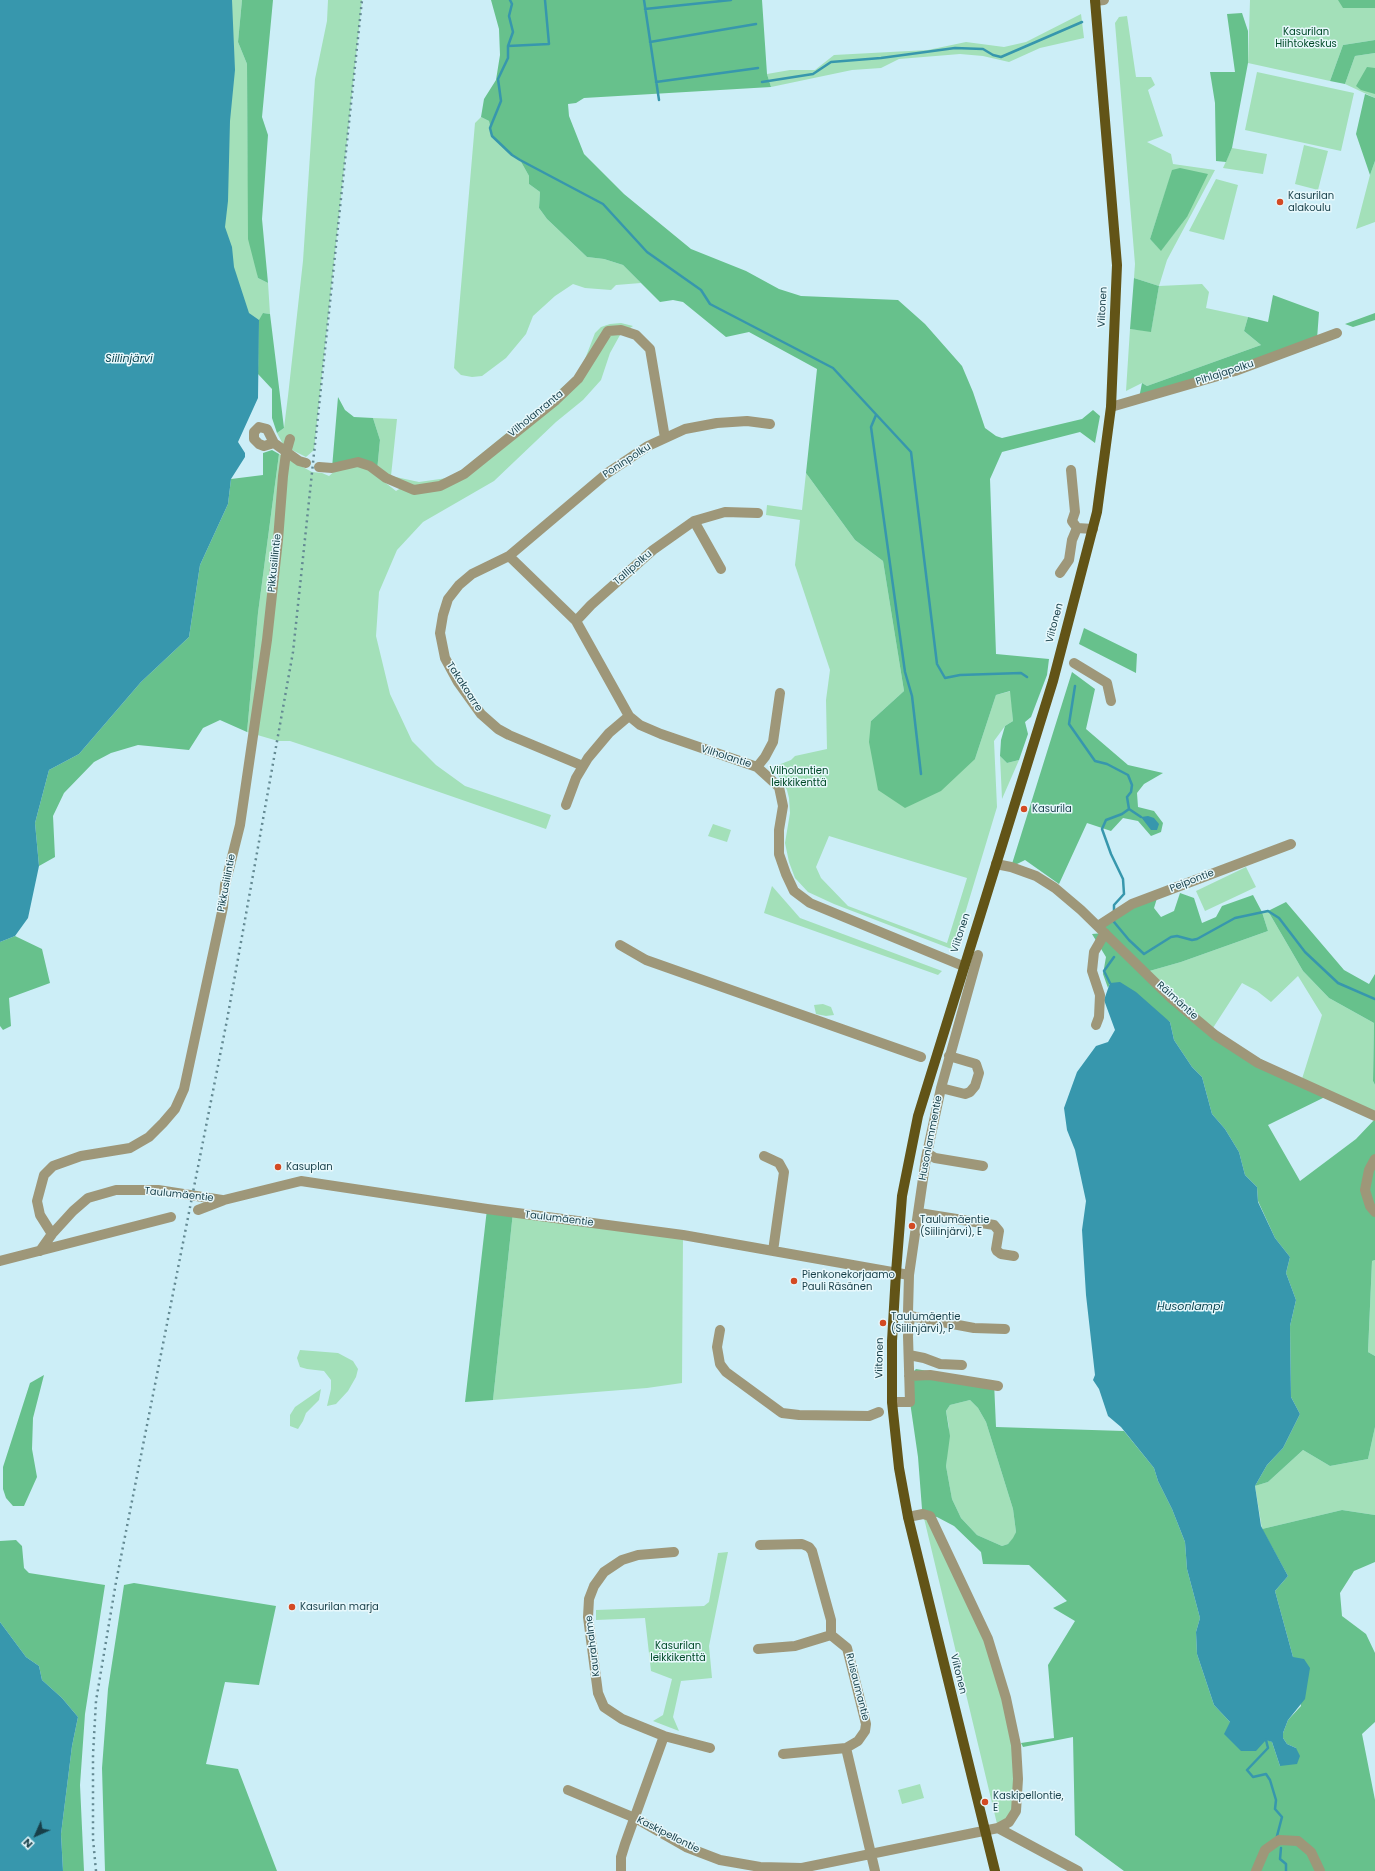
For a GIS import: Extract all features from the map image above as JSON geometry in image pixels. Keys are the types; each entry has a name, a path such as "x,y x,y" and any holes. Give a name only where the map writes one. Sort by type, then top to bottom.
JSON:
{"main road":[{"name":"Viitonen","path":"994,1871 908,1517 899,1468 892,1402 892,1341 902,1196 918,1116 963,966 1053,681 1097,512 1111,407 1117,265 1098,0"}],"street":[{"name":"Vilholanranta","path":"319,468 332,468 358,462 370,466 386,478 414,490 440,486 464,474 556,400 578,379 608,331 621,330 636,335 650,349 665,438"},
{"name":"Pihlajapolku","path":"1111,407 1235,371 1337,333"},
{"name":"Poninpolku","path":"509,556 606,474 631,456 665,438 685,429 717,423 747,421 770,424"},
{"name":"Pikkusiilintie","path":"52,1234 40,1215 36,1201 44,1175 53,1166 81,1156 130,1148 149,1137 164,1124 175,1109 184,1089 223,908 225,885 240,825 267,640 286,453 290,439"},
{"path":"274,443 286,453 306,463"},
{"path":"1072,470 1075,512 1072,520 1077,528"},
{"name":"Tallipolku","path":"576,621 591,605 653,550 694,521 725,512 758,513"},
{"path":"694,521 721,569"},
{"path":"1077,528 1093,528"},
{"path":"1060,574 1069,560 1072,540 1077,528"},
{"name":"Vilholantie","path":"509,556 576,621 630,716 640,725 661,734 757,767 779,787 783,806 779,830 779,854 794,891 810,903 963,966"},
{"name":"Takakaarre","path":"509,556 472,574 459,585 448,599 440,632 445,658 450,671 477,709 498,729 532,746 583,766"},
{"path":"1074,663 1107,683 1110,701"},
{"path":"757,767 765,758 773,742 780,693"},
{"path":"566,805 583,766 599,743 630,716"},
{"name":"Peipontie","path":"1101,930 1132,904 1291,844"},
{"name":"Räimäntie","path":"996,864 1011,867 1036,876 1055,888 1171,998 1215,1035 1258,1063 1375,1116"},
{"path":"1096,1025 1099,1017 1100,995 1092,971 1094,952 1101,930"},
{"path":"620,945 646,960 921,1057"},
{"name":"Husonlammentie","path":"892,1402 910,1402 908,1355 910,1316 908,1312 909,1275 927,1153 949,1056 978,955"},
{"path":"941,1088 965,1094 970,1092 975,1086 979,1073 976,1064 949,1056"},
{"path":"927,1153 936,1158 983,1166"},
{"path":"764,1156 779,1163 784,1172 773,1251"},
{"path":"1375,1160 1369,1170 1365,1190 1370,1206 1375,1212"},
{"name":"Taulumäentie","path":"198,1210 224,1200 302,1181 487,1209 683,1235 909,1275"},
{"name":"Taulumäentie","path":"40,1251 52,1234 73,1211 88,1198 116,1190 158,1190 224,1200"},
{"path":"919,1213 994,1225 999,1231 997,1251 1001,1254 1014,1256"},
{"path":"0,1261 171,1217"},
{"path":"910,1316 974,1328 1005,1329"},
{"path":"720,1330 716,1347 720,1364 726,1372 782,1413 799,1415 869,1416 879,1412"},
{"path":"908,1355 924,1358 940,1364 962,1365"},
{"path":"909,1376 930,1375 998,1386"},
{"path":"908,1517 927,1514 933,1521 988,1639 1006,1698 1016,1745 1018,1779 1016,1811 1009,1822 998,1828"},
{"path":"758,1649 795,1646 831,1635 831,1620 812,1550 802,1544 760,1545"},
{"name":"Kaurahalme","path":"674,1552 638,1555 616,1563 604,1572 594,1586 589,1599 588,1612 598,1693 604,1707 622,1719 664,1736 710,1748"},
{"name":"Ruisaumantie","path":"831,1635 847,1648 866,1724 865,1731 858,1741 846,1748"},
{"path":"621,1871 621,1857 664,1736"},
{"path":"783,1754 846,1748 875,1871"},
{"name":"Kaskipellontie","path":"568,1790 635,1818 691,1849 720,1860 760,1867 802,1868 998,1828"},
{"path":"998,1828 1078,1871"},
{"path":"1256,1871 1265,1850 1279,1840 1298,1842 1311,1852 1320,1871"}],"green space":[{"path":"218,0 242,0 238,42 247,64 248,178 258,278 268,283 270,314 263,313 258,363 258,398 238,393 199,338"},
{"path":"242,0 273,0 262,117 268,135 262,219 268,283 258,278 248,239 247,64 238,42"},
{"path":"328,0 362,0 314,450 306,457 284,446 277,433 284,428 288,396 303,261 315,79 327,21"},
{"path":"491,0 762,0 767,74 771,87 584,98 576,103 568,104 569,116 584,154 624,194 691,249 746,271 779,289 801,296 898,300 925,324 962,366 973,392 985,428 996,436 1002,438 1082,419 1093,410 1100,416 1095,443 1080,432 1002,452 990,479 996,654 1049,659 1047,675 1031,717 1025,722 1028,734 1019,760 1007,763 1000,756 1001,740 1005,726 1013,721 1010,691 996,695 975,759 941,791 905,808 878,790 869,742 871,721 904,691 883,561 855,540 806,473 817,369 749,332 726,337 683,302 673,300 660,302 623,265 604,259 587,257 547,219 539,208 540,192 529,184 529,176 520,160 512,155 492,136 489,121 481,117 484,99 496,80 500,55 499,29"},
{"name":"Kasurilan Hiihtokeskus","path":"1250,0 1375,0 1375,40 1343,45 1330,81 1248,63"},
{"path":"1338,0 1375,0 1375,8 1343,8"},
{"path":"1242,13 1248,31 1248,63 1232,148 1226,162 1216,161 1215,103 1210,72 1235,72 1227,14"},
{"path":"1081,14 1084,38 1040,48 1009,62 983,56 960,54 899,59 881,68 852,70 771,87 767,74 790,70 815,70 834,55 928,50 966,42 1004,47 1026,42"},
{"path":"1127,16 1136,77 1151,77 1155,85 1148,90 1163,136 1147,142 1171,154 1173,164 1215,170 1167,260 1159,286 1134,278 1135,264 1115,23 1119,17","holes":["1169,181 1187,217 1161,250 1150,239"]},
{"path":"1375,40 1375,53 1355,56 1345,84 1330,81 1343,45"},
{"path":"1375,53 1375,98 1345,84 1355,56"},
{"path":"1367,67 1375,68 1375,94 1361,90 1356,86"},
{"path":"1257,72 1354,93 1341,151 1245,130"},
{"path":"1365,94 1375,98 1375,161 1370,175 1356,134"},
{"path":"481,117 489,121 492,136 512,155 520,160 529,176 529,184 540,192 539,208 547,219 587,257 604,259 623,265 641,283 616,285 611,290 585,288 573,284 555,296 533,316 526,334 506,358 482,376 472,377 461,375 454,368 475,123"},
{"path":"1304,145 1328,151 1318,190 1295,184"},
{"path":"1232,148 1267,154 1263,174 1223,168"},
{"path":"1375,161 1375,222 1356,229 1370,175"},
{"path":"1180,168 1208,174 1187,217 1161,251 1150,239 1172,170"},
{"path":"1216,179 1238,185 1224,240 1189,231"},
{"path":"1134,278 1159,286 1151,332 1130,329"},
{"path":"1202,284 1209,292 1206,308 1248,317 1244,331 1261,345 1147,386 1142,383 1126,391 1130,329 1151,331 1159,286"},
{"path":"1273,295 1319,312 1317,339 1139,398 1142,383 1147,386 1261,345 1244,331 1248,317 1268,322"},
{"path":"263,313 270,314 284,428 277,433 272,418 272,389 258,374 259,320"},
{"path":"1375,313 1375,320 1353,327 1345,324"},
{"path":"621,323 633,326 620,335 610,353 601,380 583,400 556,422 494,481 423,522 397,550 379,592 376,636 390,694 412,741 436,765 465,786 551,815 546,829 290,741 278,741 247,732 258,613 279,454 312,472 322,473 329,476 336,470 357,466 369,470 396,491 404,486 377,471 380,440 373,418 397,419 391,476 419,482 447,478 463,469 576,376 585,359 595,333 601,327"},
{"path":"338,397 345,410 354,417 373,418 380,440 377,471 370,466 332,468"},
{"path":"272,450 279,454 258,613 247,732 220,720 203,728 189,750 138,745 111,753 94,762 64,793 53,816 55,857 39,866 35,823 49,770 79,754 141,682 189,637 200,565 228,504 231,479 263,475 263,453"},
{"name":"Vilholantien leikkikenttä","path":"806,473 855,540 883,561 904,691 871,721 975,759 996,695 1011,691 1013,721 1005,726 994,741 997,807 954,950 834,904 808,892 795,878 789,862 785,843 790,813 789,798 787,790 773,767 791,760 795,756 827,749 826,700 830,670 795,565 800,520 766,515 767,505 802,510","holes":["829,836 967,878 947,943 848,906 821,878 816,867"]},
{"path":"1084,628 1137,654 1136,673 1079,644"},
{"path":"1072,672 1095,689 1086,729 1128,765 1163,773 1144,784 1137,793 1138,807 1154,811 1163,823 1161,832 1151,836 1138,821 1123,818 1111,831 1087,823 1059,884 1025,860 1011,867"},
{"path":"1000,756 1007,763 1019,760 1002,799"},
{"path":"713,824 731,830 727,842 708,836"},
{"path":"1246,867 1256,887 1205,911 1196,891"},
{"path":"772,886 800,918 942,971 938,975 764,913"},
{"path":"1180,893 1194,898 1202,923 1216,917 1222,906 1253,895 1262,912 1268,931 1181,962 1146,972 1215,1035 1329,1095 1268,1125 1300,1181 1356,1139 1375,1119 1375,1260 1372,1261 1368,1352 1375,1356 1375,1427 1368,1459 1330,1466 1303,1450 1268,1482 1255,1486 1267,1465 1283,1448 1300,1414 1291,1397 1290,1326 1296,1300 1286,1273 1290,1257 1275,1238 1258,1201 1257,1187 1245,1175 1239,1152 1225,1129 1212,1114 1202,1077 1192,1067 1174,1040 1170,1022 1110,983 1108,988 1103,974 1106,957 1092,934 1104,933 1098,926 1158,895 1154,908 1161,917 1174,911"},
{"path":"1286,902 1344,970 1369,984 1375,974 1375,1085 1373,1081 1374,1023 1329,998 1303,971 1268,911"},
{"path":"1268,911 1303,971 1329,998 1374,1023 1373,1081 1375,1085 1375,1116 1301,1082 1322,1015 1298,976 1271,1002 1257,991 1242,983 1211,1031 1146,972 1181,962 1268,931 1262,912"},
{"path":"15,936 42,949 50,983 9,998 11,1026 3,1030 0,1026 0,942"},
{"path":"823,1004 831,1007 834,1015 826,1016 816,1014 814,1005"},
{"path":"487,1209 513,1212 493,1400 465,1402"},
{"path":"513,1212 683,1235 682,1383 647,1388 493,1400"},
{"path":"1375,1260 1375,1356 1368,1352 1372,1261"},
{"path":"300,1350 338,1353 353,1361 358,1369 356,1377 348,1391 336,1404 327,1406 331,1389 331,1380 324,1371 300,1367 297,1358"},
{"path":"916,1369 994,1382 996,1427 1124,1431 1154,1468 1158,1481 1172,1509 1185,1542 1187,1569 1200,1618 1196,1632 1197,1654 1214,1705 1230,1722 1272,1742 1280,1766 1296,1748 1287,1744 1283,1738 1283,1733 1288,1720 1301,1706 1293,1657 1275,1591 1288,1576 1262,1529 1342,1510 1375,1515 1375,1562 1354,1571 1340,1593 1342,1616 1366,1634 1375,1653 1375,1722 1362,1734 1375,1800 1375,1871 1124,1871 1075,1835 1073,1737 1023,1747 1021,1743 1054,1738 1048,1665 1075,1621 1053,1608 1067,1601 1029,1565 983,1564 981,1552 954,1526 937,1517 930,1516 922,1509 918,1457 910,1402 909,1376","holes":["970,1400 978,1408 986,1422 1013,1509 1016,1532 1008,1544 1002,1546 977,1535 961,1518 952,1499 946,1466 950,1436 946,1411 950,1405"]},
{"path":"44,1375 33,1418 32,1449 37,1477 24,1506 13,1506 6,1498 3,1489 3,1467 30,1383"},
{"path":"321,1389 319,1400 306,1413 298,1429 290,1426 290,1415 295,1407"},
{"path":"970,1400 978,1408 986,1422 1013,1509 1016,1532 1014,1538 1008,1544 1002,1546 977,1535 961,1518 952,1499 946,1466 949,1427 946,1411 950,1405"},
{"path":"1375,1427 1375,1515 1342,1510 1262,1529 1255,1486 1268,1482 1303,1450 1330,1466 1368,1459"},
{"path":"923,1514 927,1514 988,1639 1013,1727 1016,1811 998,1828"},
{"path":"16,1540 22,1546 24,1568 29,1573 105,1585 85,1714 80,1785 84,1871 63,1871 61,1834 72,1746 78,1717 62,1698 42,1680 39,1666 26,1657 0,1622 0,1541"},
{"name":"Kasurilan leikkikenttä","path":"728,1552 709,1646 712,1678 681,1681 673,1717 679,1731 653,1721 663,1715 672,1679 651,1671 645,1618 596,1620 596,1610 704,1606 709,1602 718,1553"},
{"path":"134,1583 276,1606 259,1685 225,1682 206,1764 238,1769 277,1871 105,1871 102,1768 108,1689 124,1585"},
{"path":"920,1784 924,1798 902,1804 898,1790"}],"water":[{"name":"Siilinjärvi","path":"0,0 232,0 235,70 230,121 228,201 225,227 232,247 234,267 249,313 259,320 258,398 238,442 245,453 245,457 231,479 228,504 200,565 189,637 141,682 79,754 49,770 35,823 39,866 28,918 15,936 0,942"},
{"path":"1148,816 1154,818 1159,824 1157,830 1151,830 1141,817"},
{"name":"Husonlampi","path":"1120,982 1136,992 1170,1022 1174,1040 1192,1067 1202,1077 1212,1114 1225,1129 1239,1152 1245,1175 1257,1187 1258,1202 1275,1238 1290,1257 1286,1273 1296,1300 1290,1326 1291,1397 1300,1414 1283,1448 1267,1465 1255,1486 1261,1526 1288,1576 1275,1591 1293,1657 1304,1659 1310,1668 1305,1699 1288,1720 1283,1733 1283,1738 1287,1744 1296,1748 1300,1756 1297,1764 1280,1766 1272,1742 1266,1740 1256,1751 1241,1751 1224,1734 1230,1722 1214,1705 1197,1654 1196,1632 1200,1618 1187,1569 1185,1542 1172,1509 1158,1481 1154,1468 1121,1427 1108,1416 1099,1389 1093,1380 1095,1375 1086,1295 1082,1230 1086,1201 1075,1150 1067,1130 1064,1108 1077,1072 1096,1046 1108,1042 1115,1030 1104,1000 1110,983"},
{"path":"0,1622 26,1657 39,1666 42,1680 62,1698 78,1717 72,1746 61,1834 63,1871 0,1871"}],"waterway":[{"path":"510,0 512,4 509,16 513,32 508,46 508,58 498,79 501,101 490,128 492,136 512,155 520,160 603,204 647,252 701,290 710,304 833,368 911,452 937,664 945,678 960,675 1021,673 1027,677"},
{"path":"508,46 549,44 545,0"},
{"path":"644,0 659,100"},
{"path":"645,9 731,0"},
{"path":"762,82 813,74 831,62 881,58 955,48 983,49 993,55 1001,57 1082,22"},
{"path":"650,42 756,24"},
{"path":"656,82 758,68"},
{"path":"876,415 871,427 905,672 912,696 921,774"},
{"path":"1075,686 1069,724 1095,761 1107,764 1128,775 1132,785 1131,792 1127,797 1129,809 1122,814 1106,820 1102,829 1111,854 1123,879 1124,894 1114,905 1114,913"},
{"path":"1129,809 1141,817"},
{"path":"1114,918 1114,922 1129,940 1144,954 1171,937 1177,936 1192,940 1197,939 1235,918 1268,911 1279,918 1305,952 1338,983 1375,999"},
{"path":"1110,983 1104,971 1114,957"},
{"path":"1266,1740 1268,1748 1247,1770 1253,1777 1266,1774 1270,1780 1276,1800 1275,1809 1282,1817 1277,1836"},
{"path":"1281,1848 1280,1859 1286,1864 1286,1871"}],"railway":[{"path":"96,1871 93,1839 93,1755 96,1701 116,1582 227,1020 293,652 362,0"}],"place":[{"name":"Kasurilan alakoulu","path":"1280,202"},
{"name":"Kasurila","path":"1024,809"},
{"name":"Kasuplan","path":"278,1167"},
{"name":"Taulumäentie (Siilinjärvi), E","path":"912,1226"},
{"name":"Pienkonekorjaamo Pauli Räsänen","path":"794,1281"},
{"name":"Taulumäentie (Siilinjärvi), P","path":"883,1323"},
{"name":"Kasurilan marja","path":"292,1607"},
{"name":"Kaskipellontie, E","path":"985,1802"}]}
